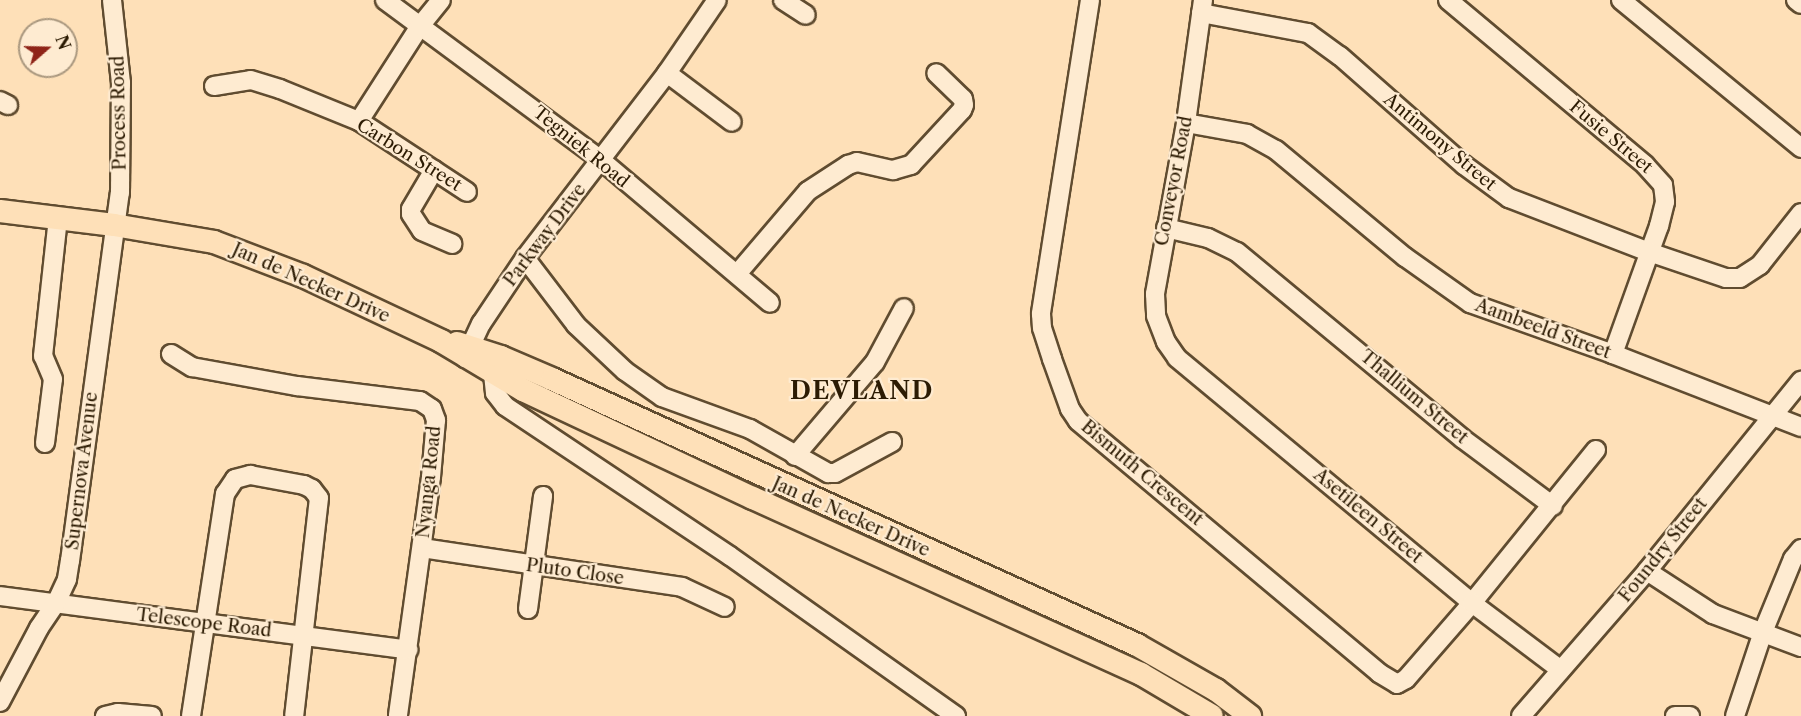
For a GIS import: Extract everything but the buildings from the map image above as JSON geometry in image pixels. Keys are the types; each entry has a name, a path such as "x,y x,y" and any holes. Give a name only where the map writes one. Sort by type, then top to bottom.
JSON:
{"main road":[{"name":"Jan de Necker Drive","path":"0,211 114,225 214,242 248,253 303,276 441,341 552,379 1137,645 1216,690 1250,716"},
{"name":"Jan de Necker Drive","path":"468,352 493,374 753,498 1141,674 1212,716"}],"street":[{"name":"Process Road","path":"112,0 121,83 120,193 114,225"},
{"name":"Tegniek Road","path":"385,0 602,160 655,208 770,303"},
{"path":"359,121 420,26 441,0"},
{"name":"Parkway Drive","path":"468,352 481,324 525,258 668,73 717,0"},
{"path":"783,0 806,15"},
{"name":"Bismuth Crescent","path":"1090,0 1041,314 1042,328 1070,409 1078,421 1128,465 1395,684 1406,679 1472,603"},
{"name":"Fusie Street","path":"1448,0 1658,177 1663,184 1665,202 1613,354"},
{"path":"1621,0 1801,148"},
{"path":"1796,0 1801,4"},
{"name":"Antimony Street","path":"1202,6 1308,33 1340,56 1464,165 1509,198 1649,252 1726,278 1737,279 1760,265 1801,213"},
{"name":"Conveyor Road","path":"1178,358 1163,336 1155,305 1155,294 1186,123 1202,6"},
{"path":"668,73 732,122"},
{"path":"737,274 808,191 848,165 857,162 893,170 911,165 962,111 964,105 963,99 936,73"},
{"name":"Carbon Street","path":"214,86 251,80 280,89 359,121 467,192"},
{"name":"Aambeeld Street","path":"1186,123 1247,134 1276,150 1405,257 1470,303 1613,354 1801,427"},
{"path":"434,170 411,209 411,214 422,231 452,243"},
{"path":"45,443 53,379 43,357 57,218"},
{"name":"Supernova Avenue","path":"0,702 39,628 56,603 67,579 114,225"},
{"name":"Thallium Street","path":"1166,228 1208,238 1237,252 1463,439 1553,506"},
{"path":"525,258 576,325 625,371 662,397 750,429 828,473 835,473 892,442"},
{"path":"795,456 875,362 904,308"},
{"name":"Nyanga Road","path":"171,354 192,367 297,386 420,401 430,405 435,426 422,548 398,716"},
{"name":"Asetileen Street","path":"1178,358 1472,603 1561,670"},
{"path":"493,374 495,393 506,406 730,556 956,716"},
{"name":"Foundry Street","path":"1521,716 1647,571 1801,381"},
{"path":"1472,603 1553,506 1596,450"},
{"path":"191,716 225,494 230,483 240,476 256,476 304,485 312,489 319,498 294,716"},
{"path":"528,609 543,496"},
{"name":"Pluto Close","path":"422,548 682,587 724,607"},
{"path":"1735,716 1763,632 1793,559 1801,549"},
{"path":"1647,571 1703,609 1801,647"},
{"name":"Telescope Road","path":"0,596 408,650"},
{"path":"105,716 128,713 152,716"},
{"path":"1675,716 1690,716"}],"district":[{"name":"DEVLAND","path":"862,391"}]}
